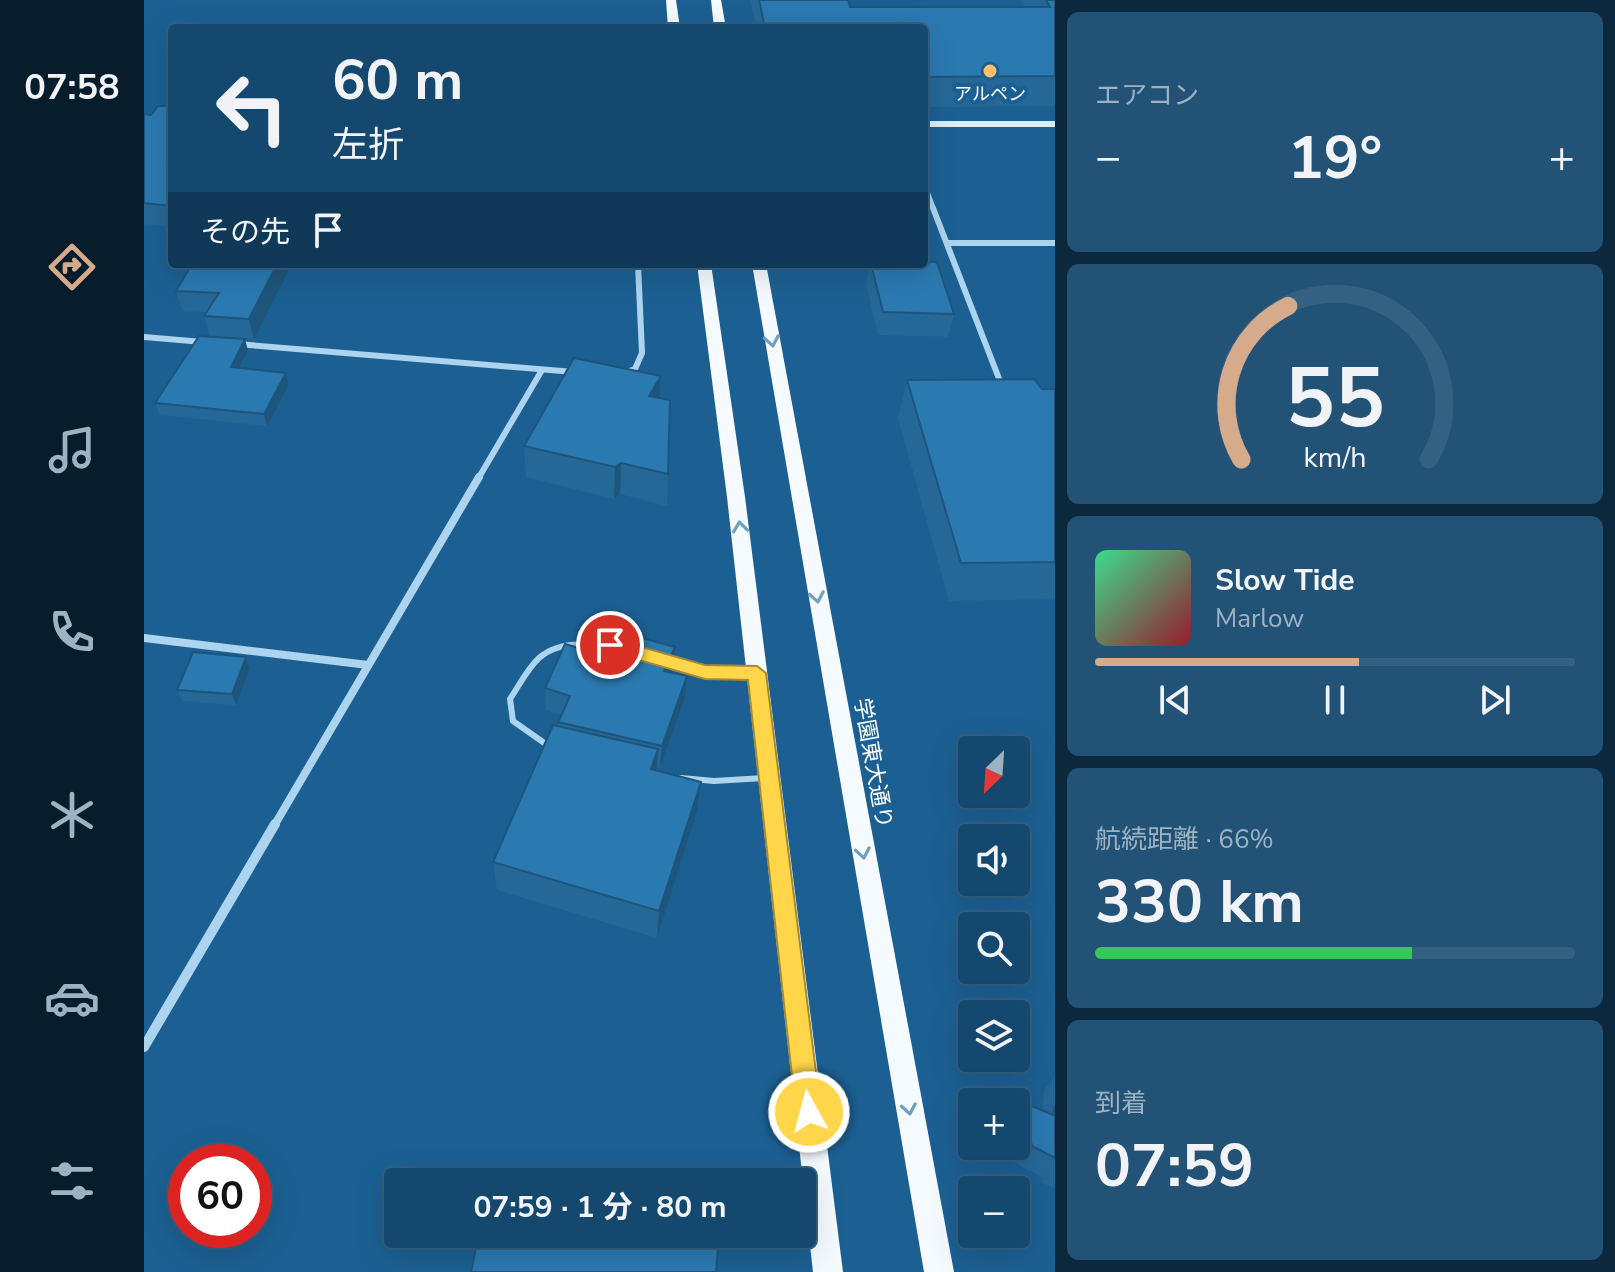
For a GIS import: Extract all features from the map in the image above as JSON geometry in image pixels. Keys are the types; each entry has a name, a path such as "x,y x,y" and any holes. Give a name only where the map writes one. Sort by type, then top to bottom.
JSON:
{"main road":[{"path":"671,0 674,24"},
{"path":"716,0 719,24"},
{"path":"705,268 757,673 828,1272"},
{"name":"学園東大通り","path":"760,268 939,1272"}],"street":[{"path":"928,124 1055,124"},
{"path":"928,194 1003,390 1016,391"},
{"path":"947,243 1055,243"},
{"path":"609,374 635,369 642,353 638,268"},
{"path":"144,337 206,342"},
{"path":"222,343 584,372"},
{"path":"144,1047 542,370"},
{"path":"144,638 368,665"}],"lane":[{"path":"559,750 544,746 513,721 510,699 539,657 556,646 610,645 651,657"},
{"path":"665,660 705,672 757,673"},
{"path":"678,778 714,781 769,778"}],"building":[{"name":"アルペン","path":"759,0 848,0 850,7 1050,7 1046,0 1055,0 1055,76 928,77 928,24 764,24"},
{"path":"158,106 168,106 168,206 144,203 144,114 151,115"},
{"path":"928,262 937,262 954,314 883,312 872,268 928,268"},
{"path":"190,268 275,268 249,319 204,316 219,293 176,291"},
{"path":"199,336 245,339 231,367 286,373 264,414 155,403"},
{"path":"574,358 661,376 649,396 670,400 668,474 621,463 615,467 524,446"},
{"path":"1034,379 1042,389 1055,389 1055,562 961,563 907,380"},
{"path":"642,638 675,647 664,671 687,676 662,746 558,722 570,696 545,688 565,644 628,662"},
{"path":"193,652 246,657 232,694 177,690"},
{"path":"553,725 658,749 651,769 701,782 659,911 493,862"},
{"path":"1030,1105 1053,1115 1055,1105 1055,1158 1032,1146"},
{"path":"476,1248 718,1248 716,1272 471,1272"}],"place":[{"name":"アルペン","path":"990,71"}],"route":[{"path":"610,645 705,672 757,673 809,1112"}]}
